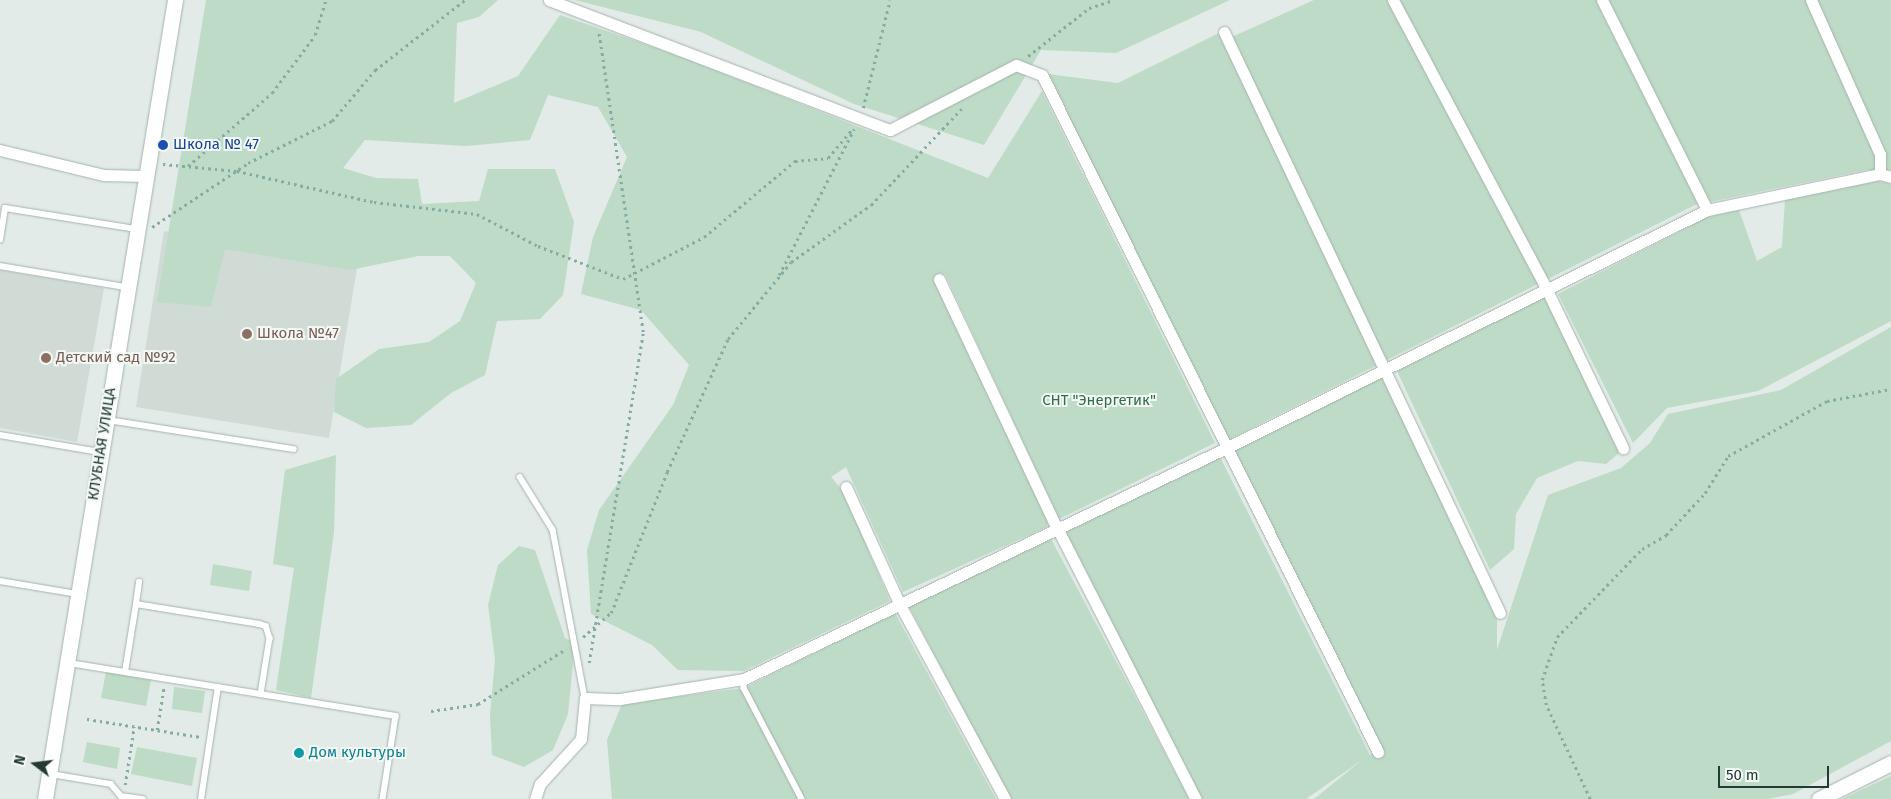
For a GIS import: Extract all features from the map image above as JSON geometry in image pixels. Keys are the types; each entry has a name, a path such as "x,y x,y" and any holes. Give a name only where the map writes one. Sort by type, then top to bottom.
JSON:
{"street":[{"name":"КЛУБНАЯ УЛИЦА","path":"45,799 126,287 175,0"},
{"path":"549,0 597,21 639,31 890,130 1016,65 1042,74 1053,92 1224,450 1378,752"},
{"path":"1393,0 1546,288 1622,448"},
{"path":"1602,0 1707,210"},
{"path":"535,799 540,784 581,739 585,698 620,699 744,679 1056,526 1224,450 1546,288 1707,210 1885,175 1880,154 1811,0"},
{"path":"1224,32 1388,369 1500,613"},
{"path":"0,150 103,176 145,176"},
{"path":"939,279 1056,526 1196,799"},
{"path":"846,487 899,603 1005,799"},
{"path":"1819,799 1891,763"}],"lane":[{"path":"0,240 5,208 135,234"},
{"path":"0,266 126,287"},
{"path":"106,420 294,450"},
{"path":"0,435 100,452"},
{"path":"520,477 554,530 585,698"},
{"path":"0,581 78,594"},
{"path":"125,672 139,582"},
{"path":"136,604 266,626 270,638 260,694"},
{"path":"67,663 396,716 383,799"},
{"path":"744,679 744,688 802,799"},
{"path":"201,799 218,687"},
{"path":"49,774 111,784 121,797 142,799"}],"path":[{"path":"188,166 272,93 315,35 326,0"},
{"path":"135,234 237,171 332,121 375,70 465,0"},
{"path":"776,280 860,118 890,0"},
{"path":"1016,65 1089,8 1111,1"},
{"path":"588,672 643,332 597,21"},
{"path":"431,711 478,704 575,644 611,613 667,472 728,339 791,262 871,205 944,124 965,106"},
{"path":"160,163 237,171 374,202 477,214 538,246 623,279 704,237 795,161 828,158 860,118"},
{"path":"1590,799 1546,705 1542,680 1557,637 1642,549 1666,536 1705,493 1728,456 1827,401 1891,389"},
{"path":"157,730 165,678"},
{"path":"87,719 210,739"},
{"path":"121,797 134,727"}],"shaded area":[{"name":"Школа №47","path":"164,231 358,262 329,438 136,407"},
{"name":"Детский сад №92","path":"0,270 104,288 77,442 0,428"}],"green space":[{"name":"СНТ \"Энергетик\"","path":"206,0 498,0 479,17 457,23 454,103 518,76 560,15 679,56 988,178 1042,91 1215,443 1059,519 945,274 939,279 1049,519 1047,527 903,592 846,467 831,477 843,491 890,601 744,671 678,670 652,645 591,614 587,550 599,510 673,405 689,365 641,310 581,294 593,237 627,157 598,107 548,95 530,140 466,146 365,140 343,168 376,178 418,179 422,204 479,201 488,169 555,169 574,222 563,295 540,319 497,321 485,375 451,393 411,425 366,428 334,412 336,379 379,349 429,342 460,321 476,283 450,256 418,256 350,270 225,249 211,307 157,302"},
{"path":"575,0 1230,0 1116,53 1041,50 984,145 854,104 701,32"},
{"path":"1314,0 1891,0 1891,170 1866,170 1695,205 1226,441 1048,74 1118,83 1217,34 1234,36"},
{"path":"1879,181 1891,184 1891,321 1758,391 1667,408 1633,443 1558,294 1708,217 1739,210 1757,261 1782,247 1785,199"},
{"path":"1546,295 1619,453 1606,464 1578,461 1537,478 1516,514 1514,549 1490,570 1397,371"},
{"path":"1891,327 1891,741 1793,794 1768,799 1314,799 1362,760 1306,799 1201,799 1065,530 1220,457 1370,755 1377,751 1231,450 1382,377 1497,618 1497,650 1548,495 1621,468 1650,443 1668,414 1781,390"},
{"path":"336,455 334,532 311,698 276,690 294,568 273,564 285,470"},
{"path":"1050,537 1189,799 1010,799 909,606"},
{"path":"519,546 535,550 565,638 575,643 568,714 553,750 524,767 492,755 490,716 495,659 488,605 498,565"},
{"path":"213,564 252,571 249,591 210,585"},
{"path":"895,613 996,799 612,799 607,740 622,704 744,688"},
{"path":"106,672 151,680 146,706 101,698"},
{"path":"174,687 205,691 202,713 172,709"},
{"path":"87,742 120,748 117,769 83,762"},
{"path":"137,747 197,758 192,786 131,774"},
{"path":"1891,776 1891,799 1843,799 1846,797"}],"place":[{"name":"Школа № 47","path":"163,145"},
{"name":"Школа №47","path":"247,334"},
{"name":"Детский сад №92","path":"46,358"},
{"name":"Дом культуры","path":"299,753"}]}
